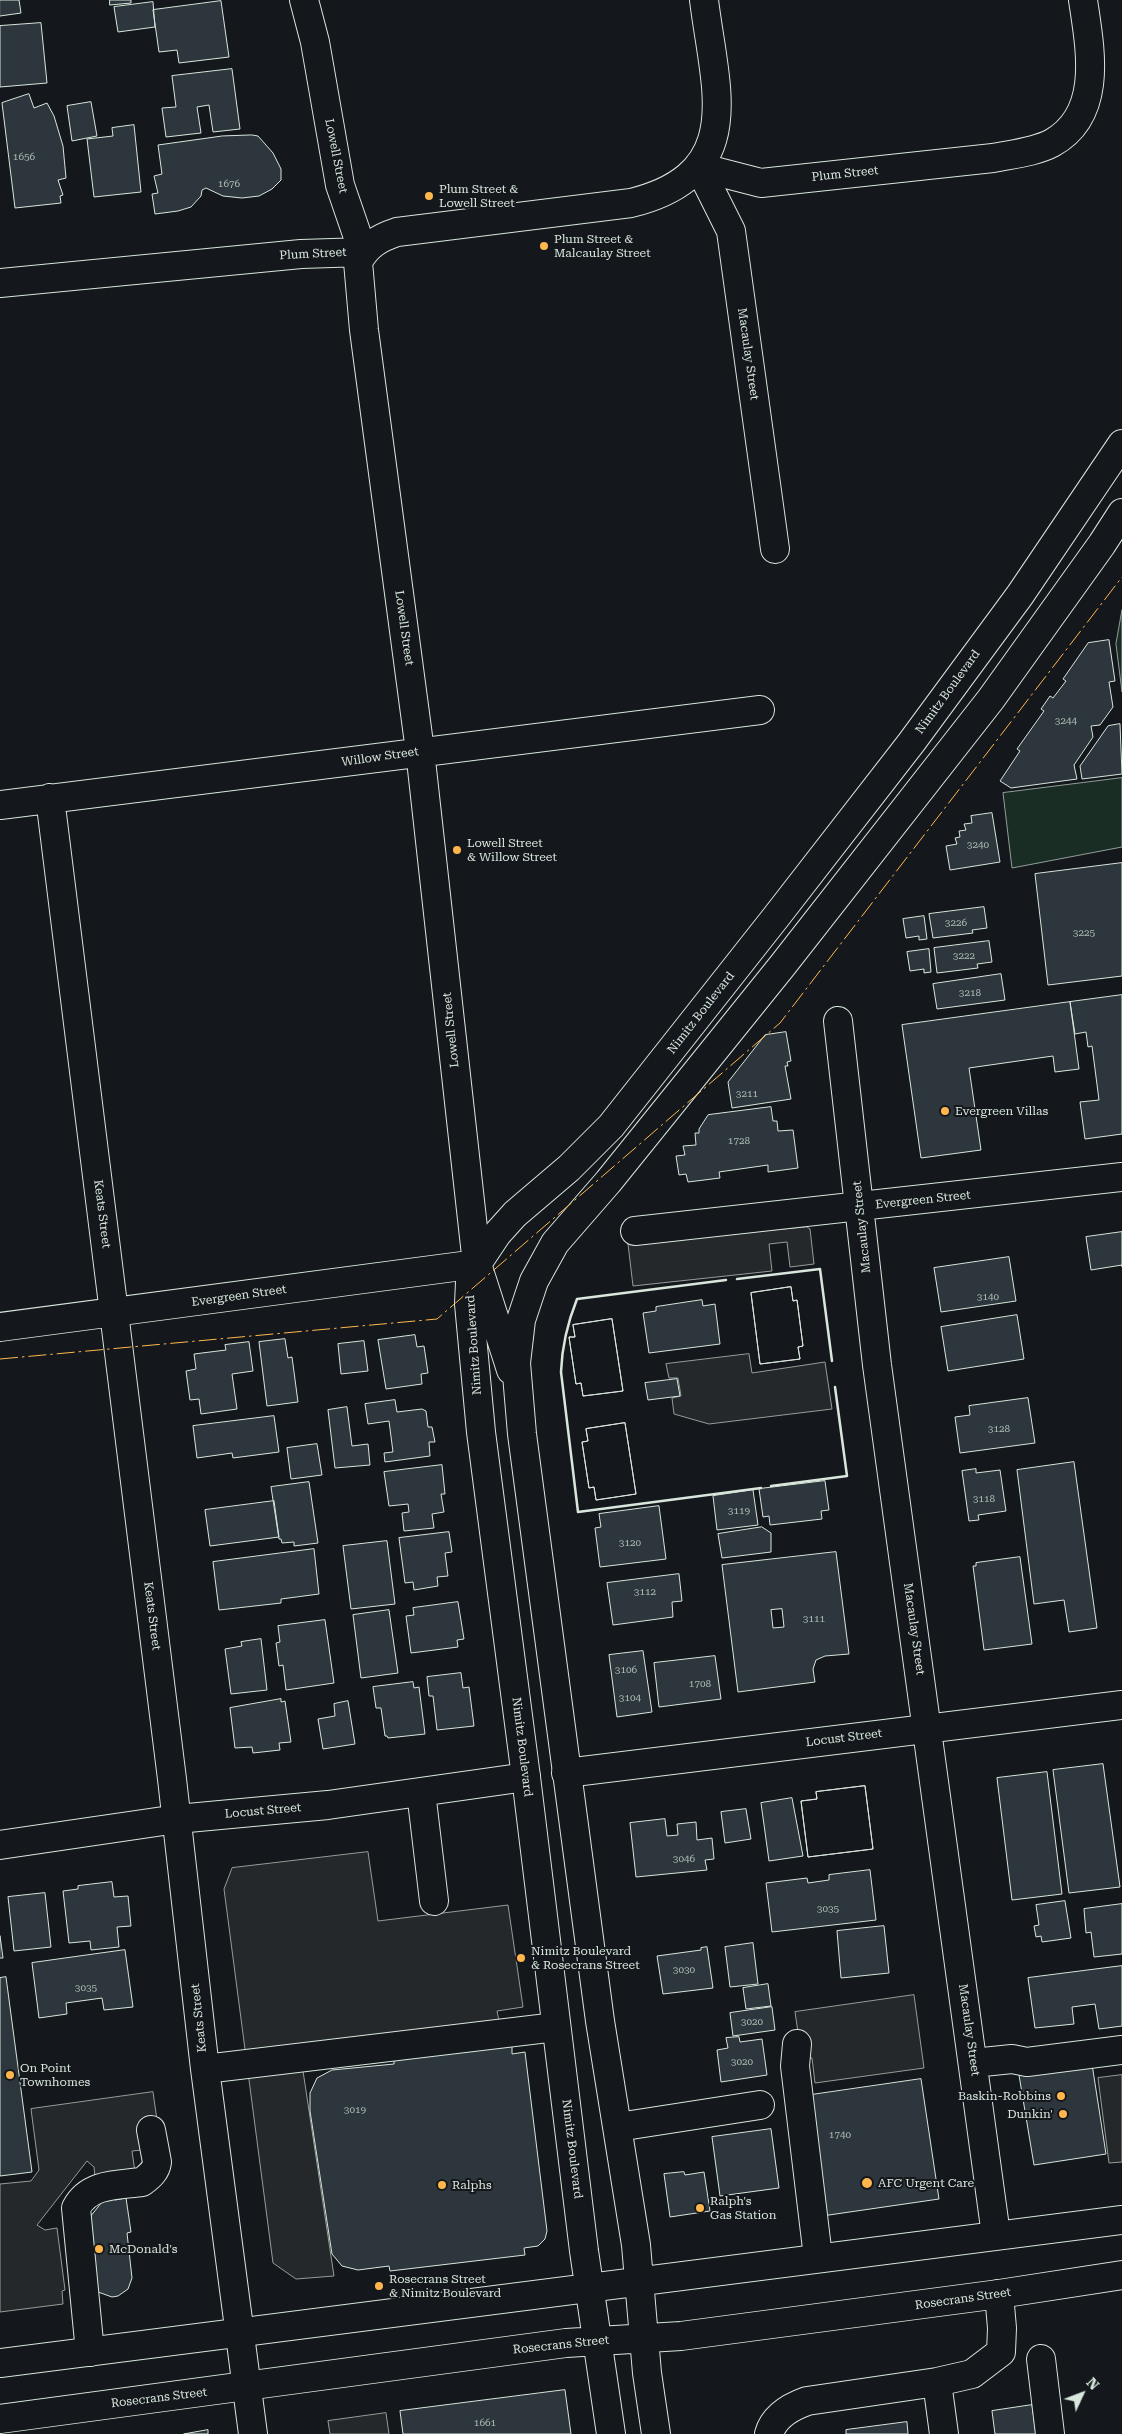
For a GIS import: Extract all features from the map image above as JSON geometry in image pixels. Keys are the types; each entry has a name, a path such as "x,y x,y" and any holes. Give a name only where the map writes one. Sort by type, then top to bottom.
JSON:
{"street":[{"name":"Lowell Street","path":"304,0 315,42 340,185 363,252 358,262 357,271 420,751 477,1264"},
{"name":"Plum Street","path":"0,283 301,254 363,252 378,238 397,232 641,200 674,188 699,166 714,136 717,107 704,0"},
{"name":"Plum Street","path":"699,166 761,183 993,158 1031,151 1052,143 1069,130 1082,111 1090,86 1084,0"},
{"name":"Macaulay Street","path":"699,166 731,231 775,549"},
{"name":"Nimitz Boulevard","path":"611,2434 589,2287 481,1432 474,1367 469,1294 470,1282 477,1264 497,1234 515,1214 586,1151 627,1107 911,743 1020,595 1122,444"},
{"path":"656,2434 639,2280 618,2127 600,2021 566,1773 518,1392 516,1363 521,1320 534,1281 555,1243 608,1182 782,966 996,691 1122,513"},
{"name":"Willow Street","path":"0,805 760,710"},
{"name":"Keats Street","path":"50,798 177,1819 205,2069 253,2434"},
{"name":"Macaulay Street","path":"838,1021 861,1207 877,1365 974,2063 987,2181 996,2236"},
{"name":"Evergreen Street","path":"635,1231 1122,1178"},
{"name":"Evergreen Street","path":"0,1327 477,1264"},
{"path":"477,1264 518,1392"},
{"name":"Locust Street","path":"566,1773 927,1727 1122,1705"},
{"name":"Locust Street","path":"0,1845 177,1819 328,1805 526,1777"},
{"path":"421,1792 434,1901"},
{"path":"205,2069 556,2027"},
{"path":"796,2044 795,2066 818,2257"},
{"path":"974,2063 1012,2059 1027,2062 1122,2050"},
{"path":"618,2127 760,2105"},
{"path":"90,2352 76,2208 80,2200 91,2190 142,2182 153,2173 157,2162 151,2130"},
{"path":"0,2363 818,2257 1122,2220"},
{"name":"Rosecrans Street","path":"0,2419 549,2345 681,2336 999,2294 1122,2275"},
{"path":"769,2434 771,2427 780,2415 791,2407 807,2401 937,2382 972,2374 1001,2352 1002,2328 999,2294"},
{"path":"1040,2359 1050,2434"},
{"path":"937,2382 944,2434"}],"green space":[{"path":"1122,610 1122,692 1116,644"},
{"path":"1122,778 1122,847 1012,868 1003,793"}],"shaded area":[{"path":"807,1227 810,1229 814,1264 790,1267 787,1242 769,1244 772,1271 633,1286 628,1244"},
{"path":"749,1354 752,1373 825,1362 832,1409 709,1424 674,1414 672,1398 681,1396 678,1378 669,1378 666,1364"},
{"path":"368,1852 378,1921 508,1905 523,2007 497,2011 504,2045 303,2071 334,2276 296,2279 273,2263 224,1889 232,1868"},
{"path":"914,1995 924,2068 815,2083 812,2058 802,2059 795,2012"},
{"path":"1122,2075 1122,2162 1109,2163 1098,2078"},
{"path":"153,2092 161,2148 132,2151 135,2172 95,2177 94,2167 87,2161 37,2225 45,2230 57,2228 65,2290 62,2291 63,2304 0,2312 0,2184 31,2181 39,2170 31,2109"},
{"path":"386,2413 389,2434 330,2434 328,2421"}],"building":[{"path":"0,0 19,0 21,13 0,16"},
{"path":"110,0 131,0 131,3 110,5"},
{"path":"221,1 229,57 179,63 177,50 159,52 153,10"},
{"path":"153,2 155,27 118,32 114,7"},
{"path":"41,23 47,83 0,87 0,26"},
{"path":"232,69 240,129 213,132 209,105 197,107 201,133 166,137 162,108 176,107 172,76"},
{"path":"29,94 34,108 47,103 54,116 63,146 66,178 58,180 63,195 60,196 61,203 15,208 2,103"},
{"path":"91,102 97,136 72,141 67,106"},
{"path":"134,125 141,192 94,197 87,139 113,136 112,128"},
{"path":"222,136 258,136 273,153 281,169 281,180 272,189 259,196 242,198 223,196 206,188 202,190 201,196 191,207 155,214 152,194 158,193 154,176 162,174 158,145"},
{"path":"1109,640 1115,681 1109,682 1113,707 1100,725 1091,726 1093,737 1074,765 1077,779 1011,788 1000,781 1020,751 1017,749 1044,711 1041,709 1050,696 1053,698 1066,681 1063,679 1088,643"},
{"path":"1120,724 1122,774 1082,779 1080,766 1108,726"},
{"path":"992,813 1000,862 950,870 946,846 957,844 955,838 960,837 959,831 966,830 964,824 972,823 971,816"},
{"path":"1122,863 1122,976 1048,985 1035,874"},
{"path":"984,907 987,928 972,930 973,933 933,938 929,914"},
{"path":"924,916 927,939 919,940 919,936 906,938 903,919"},
{"path":"989,941 992,962 977,964 978,968 937,973 934,948"},
{"path":"929,949 931,972 924,973 924,969 910,971 907,952"},
{"path":"1001,974 1005,1000 937,1009 933,984"},
{"path":"1122,995 1122,1134 1085,1139 1080,1102 1099,1100 1092,1046 1088,1047 1086,1032 1075,1034 1070,1002"},
{"name":"Evergreen Villas","path":"1070,1002 1079,1069 1055,1072 1053,1056 969,1068 981,1150 921,1158 902,1025"},
{"path":"786,1032 791,1061 787,1062 788,1066 785,1066 791,1099 732,1108 728,1082 765,1035"},
{"path":"771,1107 773,1121 777,1121 778,1131 793,1130 798,1168 768,1172 768,1165 719,1172 720,1178 688,1182 686,1174 679,1175 676,1156 685,1155 683,1146 696,1145 695,1133 699,1133 699,1129 708,1115"},
{"path":"1122,1232 1122,1265 1091,1270 1086,1237"},
{"path":"1009,1257 1016,1301 941,1312 934,1268"},
{"path":"791,1287 793,1301 797,1300 803,1346 798,1347 800,1359 760,1364 751,1293"},
{"path":"791,1287 793,1301 797,1300 803,1346 798,1347 800,1359 760,1364 751,1293"},
{"path":"702,1300 703,1306 715,1304 720,1344 649,1353 643,1313 656,1311 656,1307"},
{"path":"1017,1315 1024,1359 948,1371 941,1327"},
{"path":"612,1319 623,1391 583,1396 581,1383 576,1384 569,1337 575,1337 573,1325"},
{"path":"612,1319 623,1391 583,1396 581,1383 576,1384 569,1337 575,1337 573,1325"},
{"path":"415,1335 417,1347 424,1346 428,1373 421,1374 422,1384 386,1389 378,1340"},
{"path":"285,1339 288,1358 292,1357 298,1402 267,1406 259,1342"},
{"path":"364,1341 368,1371 341,1374 338,1344"},
{"path":"249,1342 253,1371 232,1374 237,1409 201,1414 199,1399 190,1400 186,1371 196,1369 194,1354 226,1350 225,1345"},
{"path":"677,1379 680,1396 648,1400 645,1383"},
{"path":"1028,1398 1035,1443 960,1453 955,1417 970,1415 969,1406"},
{"path":"395,1400 397,1412 422,1409 426,1411 428,1427 432,1427 435,1442 429,1442 430,1456 385,1462 384,1453 393,1452 389,1421 368,1424 365,1404"},
{"path":"347,1407 352,1446 368,1444 370,1465 335,1468 328,1410"},
{"path":"274,1416 279,1452 233,1458 232,1453 197,1458 193,1426"},
{"path":"625,1423 636,1494 596,1500 594,1487 589,1488 582,1442 588,1441 586,1429"},
{"path":"625,1423 636,1494 596,1500 594,1487 589,1488 582,1442 588,1441 586,1429"},
{"path":"317,1444 322,1475 291,1479 287,1448"},
{"path":"1074,1462 1097,1628 1069,1632 1064,1600 1034,1604 1017,1470"},
{"path":"442,1465 445,1494 441,1494 444,1512 432,1514 434,1528 404,1531 402,1513 409,1512 408,1504 389,1506 384,1472"},
{"path":"976,1469 976,1473 1000,1470 1006,1511 978,1515 979,1520 969,1521 962,1471"},
{"path":"825,1481 829,1510 821,1511 822,1519 770,1525 769,1516 763,1517 759,1489"},
{"path":"309,1482 318,1543 294,1546 294,1542 282,1543 281,1539 279,1539 271,1487"},
{"path":"753,1490 758,1525 717,1530 713,1496"},
{"path":"274,1501 279,1537 210,1546 205,1510"},
{"path":"659,1506 666,1559 600,1567 595,1528 601,1527 599,1514"},
{"path":"762,1527 771,1533 771,1552 722,1558 718,1534"},
{"path":"449,1532 452,1552 445,1553 448,1576 437,1577 438,1586 414,1590 413,1582 405,1583 399,1538"},
{"path":"387,1541 395,1604 351,1609 343,1546"},
{"path":"314,1549 319,1594 281,1599 281,1603 219,1610 213,1562"},
{"path":"836,1552 849,1654 825,1656 816,1660 813,1669 815,1682 738,1692 722,1565","holes":["782,1609 784,1627 773,1628 771,1610"]},
{"path":"1020,1557 1032,1644 984,1650 973,1566 976,1566 976,1563"},
{"path":"679,1574 682,1601 672,1602 673,1617 613,1625 607,1583"},
{"path":"458,1602 464,1639 457,1640 458,1647 411,1653 406,1616 414,1615 413,1608"},
{"path":"389,1610 398,1673 361,1678 353,1615"},
{"path":"325,1620 334,1683 286,1690 283,1665 279,1666 276,1643 280,1642 278,1626"},
{"path":"261,1639 267,1690 231,1694 225,1649 242,1646 241,1642"},
{"path":"643,1651 652,1712 617,1717 609,1655"},
{"path":"715,1656 721,1699 659,1707 654,1663"},
{"path":"461,1673 463,1688 469,1687 474,1726 437,1730 433,1696 429,1696 427,1677"},
{"path":"413,1682 414,1688 419,1687 425,1734 388,1738 385,1736 381,1708 376,1708 373,1687"},
{"path":"281,1699 281,1702 285,1701 291,1742 279,1743 280,1750 253,1753 252,1747 235,1748 230,1708"},
{"path":"348,1701 355,1744 323,1749 318,1719 335,1716 334,1704"},
{"path":"1103,1764 1120,1887 1069,1893 1053,1770"},
{"path":"1047,1772 1062,1894 1012,1900 997,1778"},
{"path":"865,1786 873,1849 808,1857 801,1801 817,1799 816,1792"},
{"path":"865,1786 873,1849 808,1857 801,1801 817,1799 816,1792"},
{"path":"792,1798 803,1856 769,1861 761,1803"},
{"path":"746,1809 751,1839 725,1843 721,1812"},
{"path":"665,1819 667,1836 678,1835 677,1824 696,1822 697,1840 712,1838 714,1859 705,1860 707,1870 636,1877 630,1823"},
{"path":"870,1870 876,1920 772,1932 766,1883 807,1878 808,1883 829,1880 829,1875"},
{"path":"112,1882 114,1897 128,1896 131,1926 117,1927 119,1947 91,1950 90,1941 69,1943 63,1891 78,1889 78,1886"},
{"path":"45,1893 51,1947 14,1951 8,1897"},
{"path":"1065,1901 1071,1938 1042,1942 1041,1936 1036,1937 1034,1926 1039,1925 1036,1905"},
{"path":"1122,1904 1122,1954 1094,1957 1091,1932 1086,1933 1084,1909"},
{"path":"884,1926 889,1973 841,1978 837,1931"},
{"path":"0,1936 3,1958 0,1958"},
{"path":"753,1943 758,1984 730,1987 725,1947"},
{"path":"707,1947 713,1988 663,1994 657,1956 701,1950 701,1948"},
{"path":"125,1950 133,2007 104,2010 102,1998 66,2003 67,2014 39,2018 32,1963"},
{"path":"1122,1966 1122,2026 1099,2029 1095,2004 1072,2007 1074,2024 1035,2028 1028,1978"},
{"name":"On Point Townhomes","path":"6,1977 32,2172 0,2176 0,1978"},
{"path":"768,1984 771,2006 746,2009 743,1988"},
{"path":"772,2007 775,2030 733,2036 730,2013"},
{"path":"739,2037 740,2042 762,2039 767,2075 721,2082 717,2050 728,2048 726,2038"},
{"path":"512,2045 512,2054 525,2052 547,2231 545,2239 538,2246 524,2248 525,2255 390,2271 389,2266 358,2270 342,2266 332,2254 310,2111 310,2093 317,2078 332,2070 394,2064 394,2059"},
{"name":"Dunkin'","path":"1092,2064 1106,2154 1034,2165 1019,2075"},
{"path":"921,2079 939,2199 822,2216 804,2096"},
{"path":"771,2129 779,2188 720,2196 712,2137"},
{"path":"684,2172 685,2175 704,2172 710,2211 670,2217 664,2174"},
{"path":"114,2196 115,2200 126,2198 131,2232 127,2233 132,2278 128,2289 118,2296 112,2297 98,2292 86,2222 106,2197"},
{"path":"565,2390 571,2434 403,2434 400,2411"},
{"path":"1032,2405 1036,2434 995,2434 992,2411"},
{"path":"907,2422 908,2434 846,2434 846,2430"},
{"path":"208,2430 208,2434 184,2434"}],"wall":[{"path":"737,1279 820,1269 832,1361"},
{"path":"726,1280 577,1299 566,1335 561,1372 578,1512 761,1488"},
{"path":"771,1486 847,1476 835,1387"}],"power":[{"path":"0,1359 437,1319 780,1023 1122,577"}],"place":[{"name":"Plum Street & Lowell Street","path":"429,196"},
{"name":"Plum Street & Malcaulay Street","path":"544,246"},
{"name":"Lowell Street & Willow Street","path":"457,850"},
{"name":"Evergreen Villas","path":"945,1111"},
{"name":"Nimitz Boulevard & Rosecrans Street","path":"521,1958"},
{"name":"On Point Townhomes","path":"10,2075"},
{"name":"Baskin-Robbins","path":"1061,2096"},
{"name":"Dunkin'","path":"1063,2114"},
{"name":"AFC Urgent Care","path":"867,2183"},
{"name":"Ralphs","path":"442,2185"},
{"name":"Ralph's Gas Station","path":"700,2208"},
{"name":"McDonald's","path":"99,2249"},
{"name":"Rosecrans Street & Nimitz Boulevard","path":"379,2286"}]}
